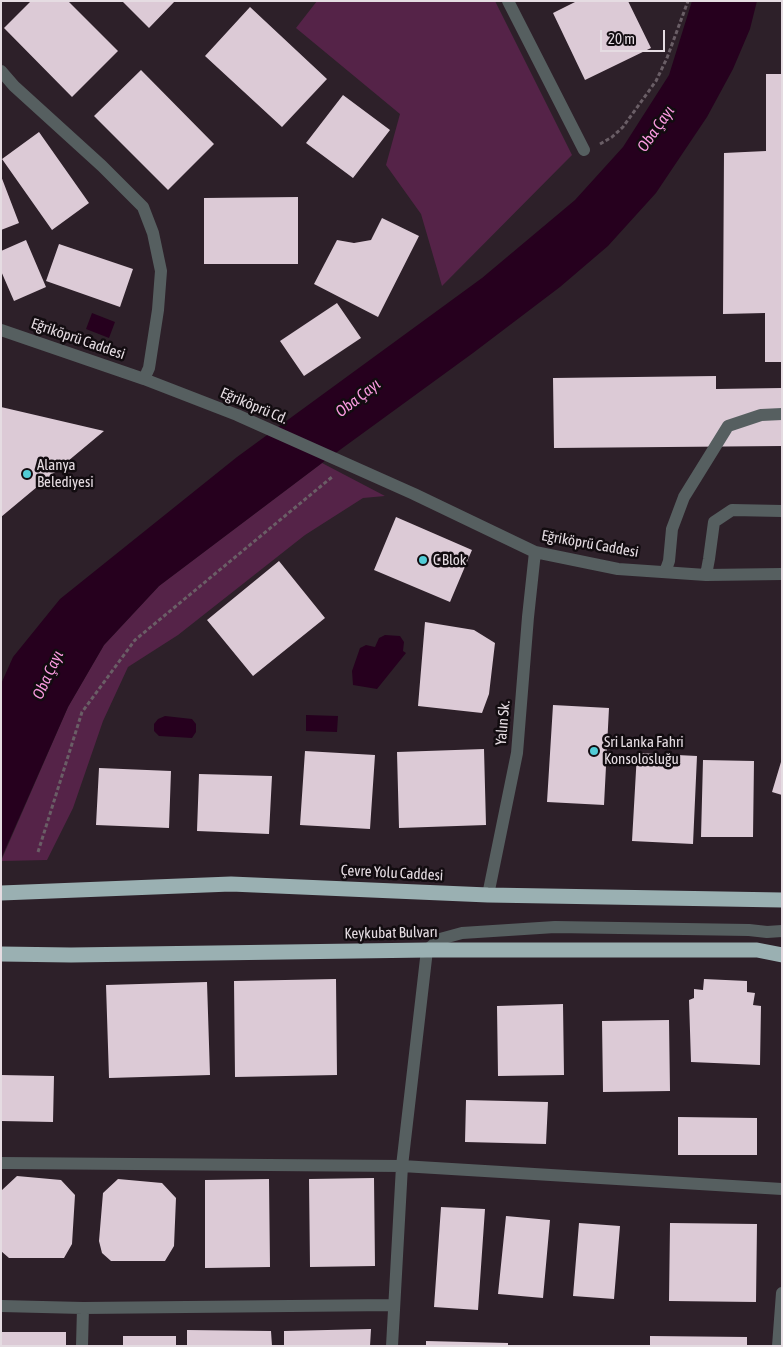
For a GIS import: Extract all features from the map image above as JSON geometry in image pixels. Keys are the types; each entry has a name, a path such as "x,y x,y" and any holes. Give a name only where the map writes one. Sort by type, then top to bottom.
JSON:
{"highway":[{"name":"Çevre Yolu Caddesi","path":"1,892 232,884 488,895 782,900"},
{"name":"Keykubat Bulvarı","path":"1,954 71,955 427,950 757,950 782,955"}],"street":[{"path":"508,1 584,150"},
{"path":"1,71 14,86 102,166 143,207 153,233 160,271 158,310 149,368 144,379"},
{"name":"Eğriköprü Caddesi","path":"1,330 144,379"},
{"name":"Eğriköprü Cd.","path":"144,379 237,415 350,466"},
{"path":"665,572 669,561 672,529 684,498 728,426 761,415 782,414"},
{"name":"Eğriköprü Caddesi","path":"350,466 414,494 535,552 618,569 706,575 782,574"},
{"path":"706,575 714,522 732,510 782,511"},
{"name":"Yalın Sk.","path":"488,895 517,753 535,552"},
{"path":"392,1346 402,1166 427,950 440,939 462,933 555,927 782,931"},
{"path":"1,1163 402,1166 782,1189"},
{"path":"778,1346 782,1293"},
{"path":"1,1306 83,1308 394,1305"},
{"path":"82,1346 83,1308"}],"path":[{"path":"584,150 612,137 623,128 634,113 664,65 688,1"},
{"path":"38,852 82,712 135,640 335,474"}],"shaded area":[{"path":"317,1 495,1 572,155 442,286 421,214 386,165 400,114 296,28"},
{"path":"322,463 385,496 363,498 305,535 178,635 128,667 103,721 73,808 47,860 1,861 68,707 104,645 159,586"}],"water":[{"name":"Oba Çayı","path":"692,1 757,1 750,29 733,69 707,117 656,193 608,246 560,287 159,586 104,645 68,707 1,859 1,684 13,657 60,599 237,457 482,278 575,200 623,147 669,75"},
{"path":"92,313 115,322 109,338 86,329"},
{"path":"385,635 400,636 404,642 403,651 406,653 377,689 353,685 352,671 360,648 366,645 375,647 379,638"},
{"path":"306,715 338,716 337,732 306,731"},
{"path":"165,716 192,719 196,724 196,732 192,738 159,736 154,731 154,724 158,719"}],"building":[{"path":"31,1 68,1 118,51 72,97 4,28"},
{"path":"122,1 175,1 149,28"},
{"path":"577,1 628,1 651,48 585,80 553,13"},
{"path":"250,7 327,79 282,127 205,56"},
{"path":"141,70 214,144 168,190 94,116"},
{"path":"766,74 782,74 782,362 765,362 765,313 723,314 724,153 766,151"},
{"path":"343,95 390,130 353,178 306,143"},
{"path":"39,132 89,203 52,230 2,159"},
{"path":"1,176 19,223 1,230"},
{"path":"298,197 298,264 204,264 204,198"},
{"path":"382,218 419,236 378,317 314,284 337,240 354,243 371,240"},
{"path":"26,240 46,287 14,301 1,271 1,251"},
{"path":"59,244 133,269 120,307 46,281"},
{"path":"337,303 361,338 304,376 280,341"},
{"path":"716,376 716,389 782,388 782,446 554,448 553,378"},
{"name":"Alanya Belediyesi","path":"1,407 104,431 1,517"},
{"name":"C Blok","path":"396,517 472,550 450,602 374,570"},
{"path":"279,561 325,618 253,676 207,620"},
{"path":"425,622 474,630 495,643 489,694 482,713 418,706"},
{"path":"553,705 609,708 604,805 547,802"},
{"path":"484,749 486,825 399,828 397,752"},
{"path":"305,751 375,755 370,829 300,825"},
{"path":"637,753 697,756 693,844 632,841"},
{"path":"703,760 754,761 753,837 701,837"},
{"path":"782,762 782,795 772,792"},
{"path":"99,768 171,771 169,828 96,825"},
{"path":"199,774 272,776 269,834 197,831"},
{"path":"336,979 337,1075 235,1077 234,981"},
{"path":"704,979 747,981 747,992 755,993 753,1005 761,1006 760,1065 691,1062 689,1000 694,998 694,989 703,990"},
{"path":"207,982 210,1075 109,1078 106,985"},
{"path":"563,1004 564,1075 498,1076 497,1006"},
{"path":"669,1020 670,1091 603,1092 602,1021"},
{"path":"1,1075 54,1076 53,1122 1,1121"},
{"path":"466,1100 548,1102 546,1144 465,1142"},
{"path":"678,1117 757,1118 757,1155 678,1155"},
{"path":"17,1176 61,1180 75,1195 72,1244 64,1258 9,1258 1,1251 2,1190"},
{"path":"374,1178 375,1266 310,1267 309,1179"},
{"path":"118,1179 162,1183 176,1198 174,1246 165,1261 111,1261 102,1253 99,1241 103,1193"},
{"path":"269,1179 270,1267 205,1268 205,1180"},
{"path":"441,1207 485,1209 478,1310 434,1307"},
{"path":"506,1216 550,1220 543,1298 498,1294"},
{"path":"579,1223 620,1226 614,1299 573,1296"},
{"path":"670,1223 757,1224 756,1302 669,1301"},
{"path":"371,1329 370,1346 284,1346 284,1331"},
{"path":"187,1330 271,1331 272,1346 187,1346"},
{"path":"1,1332 66,1332 66,1346 1,1346"},
{"path":"123,1336 176,1336 176,1346 123,1346"},
{"path":"650,1336 747,1337 747,1346 650,1346"},
{"path":"426,1341 508,1343 508,1346 426,1346"}],"place":[{"name":"Alanya Belediyesi","path":"27,474"},
{"name":"C Blok","path":"423,560"},
{"name":"Sri Lanka Fahri Konsolosluğu","path":"594,751"}]}
